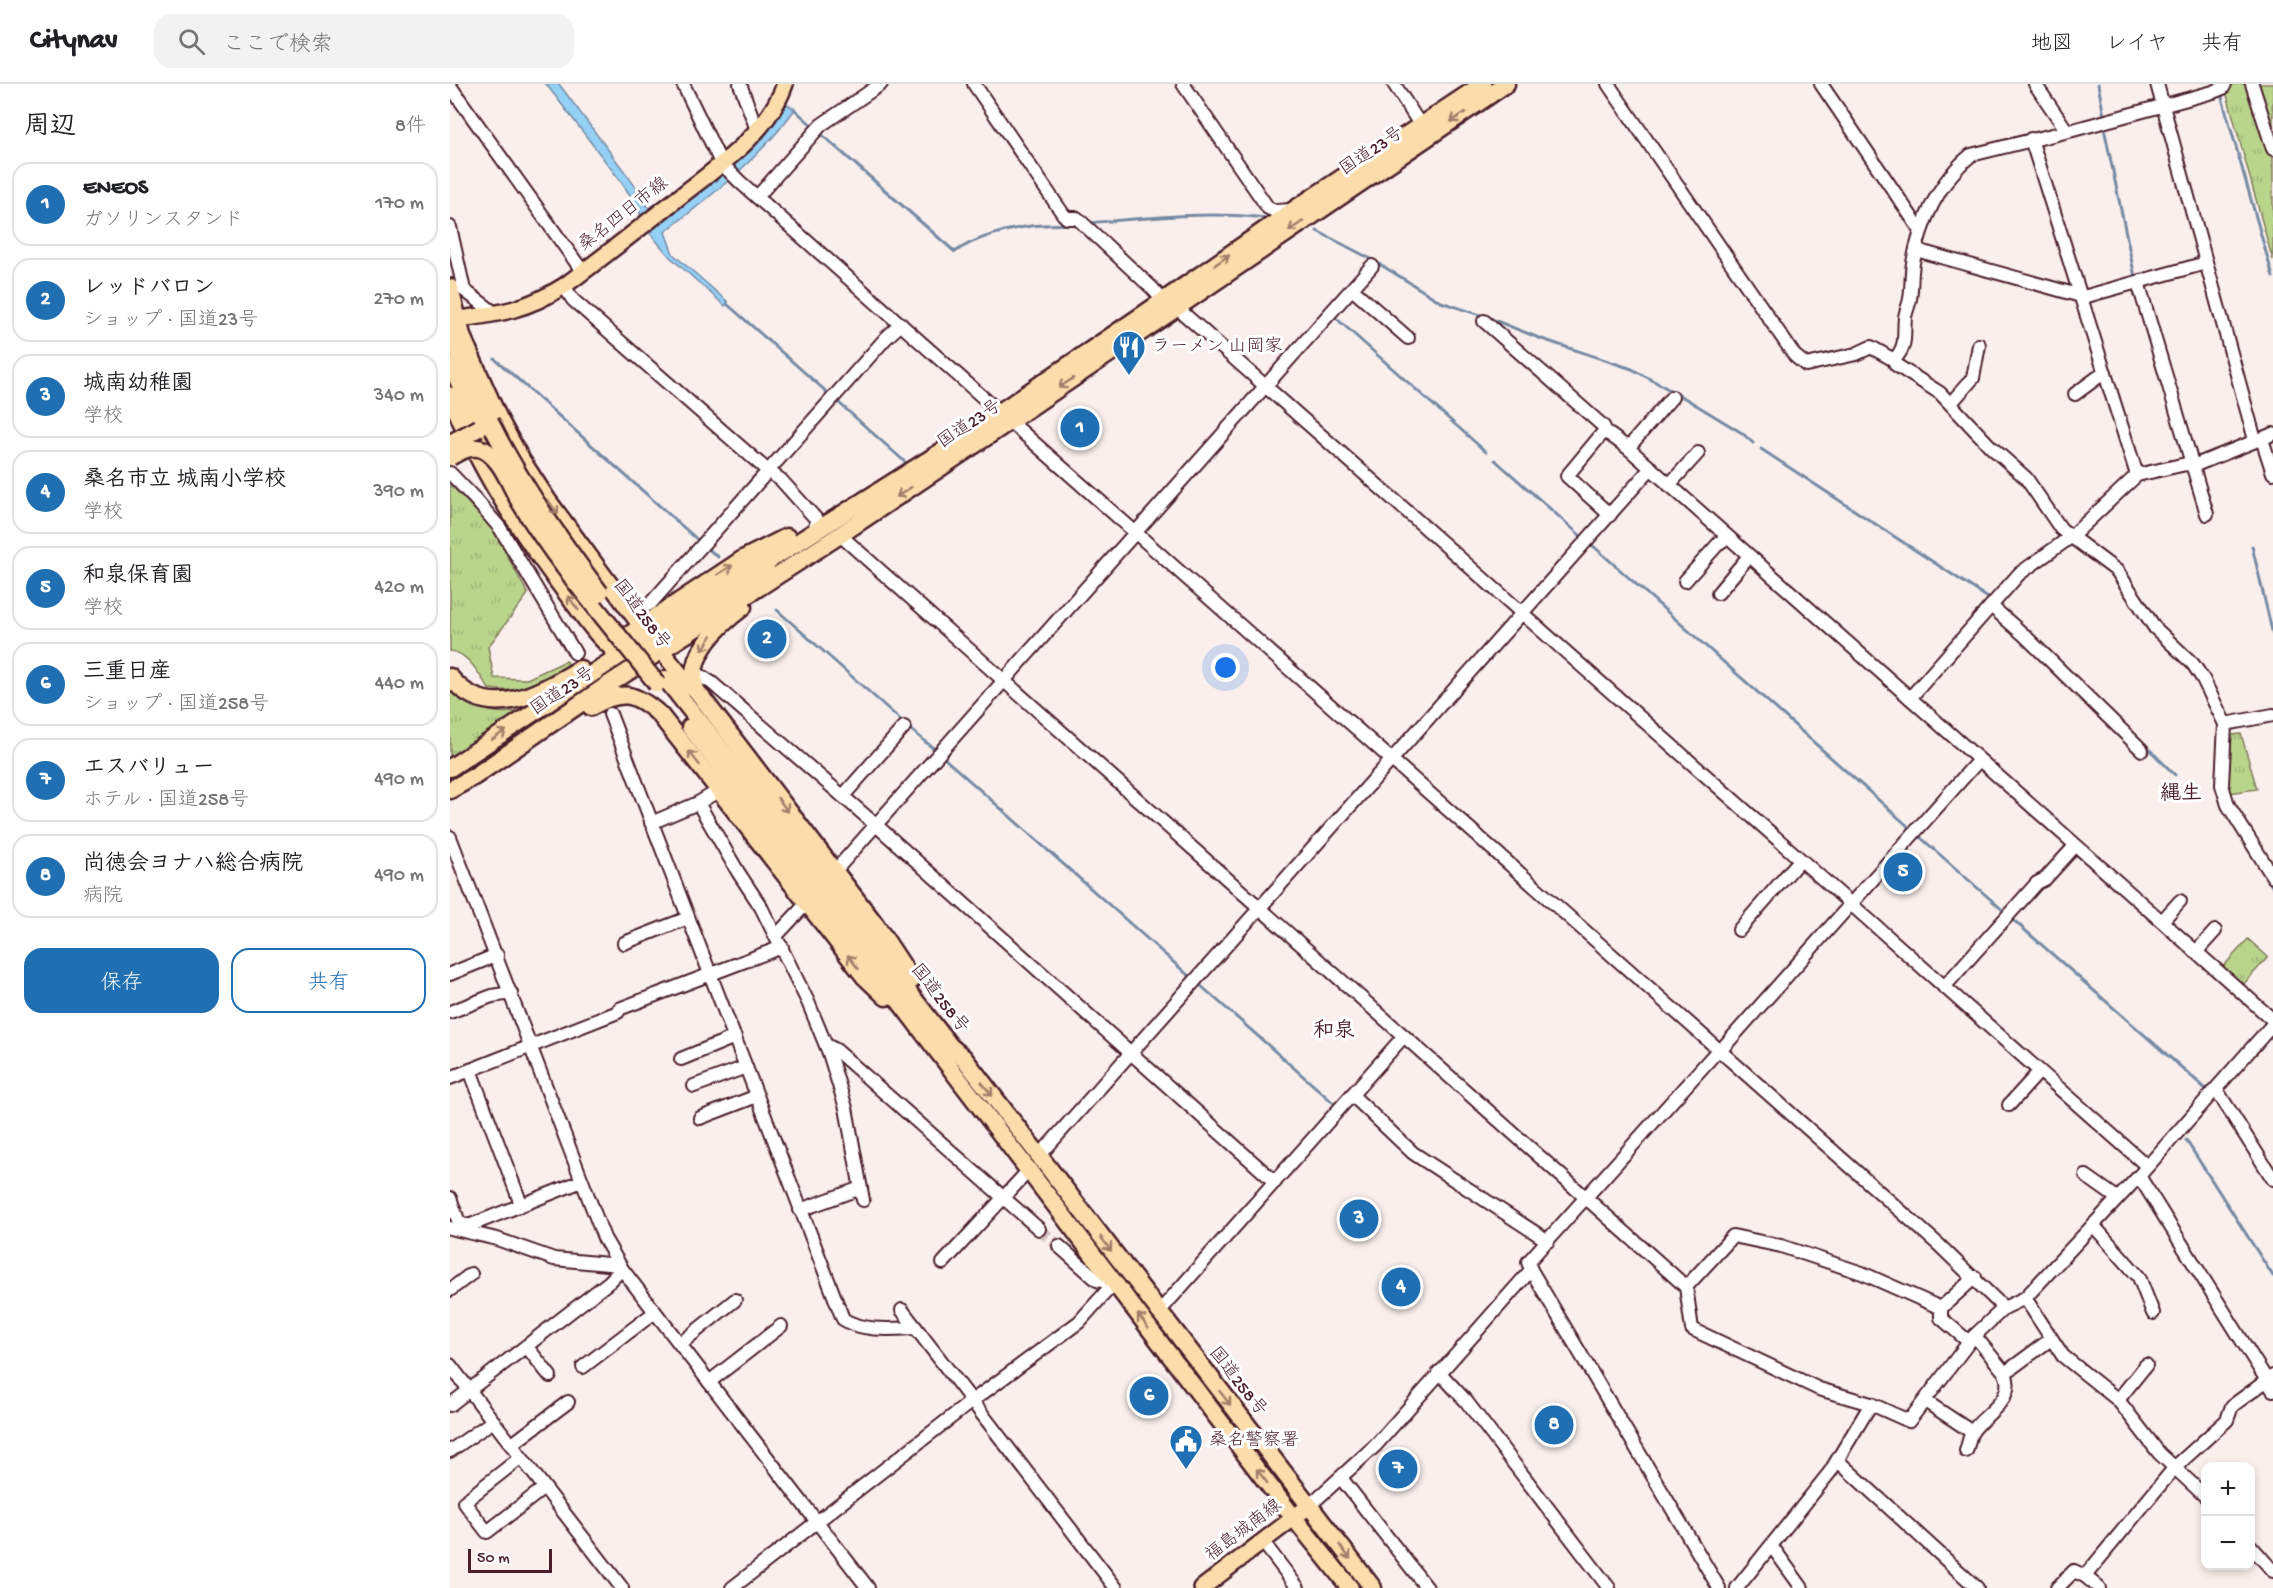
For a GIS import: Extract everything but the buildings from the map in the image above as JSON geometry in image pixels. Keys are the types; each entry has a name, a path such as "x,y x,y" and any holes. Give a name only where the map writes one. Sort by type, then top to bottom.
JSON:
{"highway":[{"name":"国道23号","path":"1170,304 1295,209 1483,84"},
{"name":"国道23号","path":"652,639 782,571 840,535 1005,416 1170,304 1506,84"},
{"name":"国道23号","path":"450,790 475,776 603,688 652,639 743,558 816,525 830,514 842,514 1005,416"},
{"path":"450,443 484,425"},
{"name":"国道258号","path":"484,425 503,450 543,516 662,682 923,1034 1350,1588"},
{"path":"450,457 468,448 476,448 494,457"},
{"name":"国道258号","path":"494,457 520,503 551,548 749,784 950,1046 963,1058 1040,1155 1158,1313 1372,1588"},
{"path":"782,571 757,596 713,633 699,655 695,672 696,690 749,768 875,924 955,1042 963,1058"},
{"path":"450,677 472,696 484,701 500,702 523,698 551,686 617,648 652,639"},
{"name":"国道23号","path":"450,768 617,648"},
{"path":"475,776 609,697 618,695 638,698 660,715 722,789 865,977 923,1034"}],"main road":[{"name":"桑名四日市線","path":"453,322 516,310 539,301 564,286 721,163 757,130 775,108 785,84"},
{"path":"450,287 453,322 494,457"},
{"path":"453,322 463,338 499,418 548,500 652,639 690,686 696,690"},
{"path":"450,363 484,425"},
{"path":"450,394 463,428 497,490 557,581 594,630 617,648"},
{"path":"511,440 516,459 551,541 608,618 617,648 617,671 603,688"},
{"name":"福島城南線","path":"1202,1588 1309,1506"}],"street":[{"path":"683,84 721,163 740,182 1975,1277 2004,1308"},
{"path":"740,84 757,130"},
{"path":"757,197 816,130 880,84"},
{"path":"974,84 1063,214 1083,224 1153,289 1266,386 2039,1072 2143,1171 2271,1383 2232,1406 2227,1420 2175,1467 2085,1576"},
{"path":"1184,84 1268,208 1275,212 1295,209"},
{"path":"1394,84 1421,126"},
{"path":"1608,84 1798,361 1812,365 1856,354 1871,347 1894,360 1896,365 1940,393 1951,403 1991,447 2026,478 2055,521 2116,571 2155,628 2198,672 2225,724 2222,785 2228,805 2273,877"},
{"path":"1821,84 1922,231"},
{"path":"2035,84 2067,131"},
{"path":"2157,84 2206,263 2273,473"},
{"path":"2252,84 2273,149"},
{"path":"450,86 583,272"},
{"path":"1894,360 1905,341 1905,316 1910,299 1916,250 1922,231 1936,197 1961,163 1971,155 1983,151 2163,106 2222,87"},
{"path":"2031,139 2137,475"},
{"path":"450,227 464,290 496,314"},
{"path":"1916,250 2081,296 2206,263"},
{"path":"834,872 1372,266"},
{"path":"2138,282 2207,514"},
{"path":"564,286 573,300 781,480 816,525"},
{"path":"1352,289 1408,338"},
{"path":"840,535 1686,1287 1692,1329 1819,1389 1871,1404 1909,1421 1972,1339 2004,1308 2025,1298 2143,1171 2273,1022 1651,468 1606,432 1603,426 1484,321"},
{"path":"642,608 651,603 901,324"},
{"path":"1951,403 1973,378 1979,345"},
{"path":"2074,394 2105,372"},
{"path":"1628,448 1672,397"},
{"path":"1606,432 1568,476 1610,515"},
{"path":"1910,698 2019,574 2072,536 2137,475 2186,464 2193,466 2263,438"},
{"path":"1669,485 1698,453"},
{"path":"1040,1155 1651,468"},
{"path":"450,473 500,528 575,653"},
{"path":"1685,581 1719,543 1728,537"},
{"path":"1718,593 1749,556"},
{"path":"540,595 557,581"},
{"path":"1991,606 2142,750"},
{"path":"695,672 712,683 876,825 1275,1182"},
{"path":"610,714 843,1319 881,1329 916,1328"},
{"path":"2225,724 2273,716"},
{"path":"843,796 904,727"},
{"path":"1719,1588 1528,1262 1979,760"},
{"path":"651,823 698,803 722,789"},
{"path":"698,803 738,872 762,907 779,942 826,1045 846,1108 862,1194 800,1210"},
{"path":"450,837 604,1238 621,1267 868,1588"},
{"path":"1944,987 2075,846"},
{"path":"1738,930 1800,860"},
{"path":"2162,921 2180,901"},
{"path":"450,1078 618,1012 619,1009 710,975 779,942 807,903"},
{"path":"624,943 688,918"},
{"path":"2196,952 2215,931"},
{"path":"450,974 496,956"},
{"path":"450,1012 492,996 511,993"},
{"path":"1158,1313 1404,1036"},
{"path":"681,1059 735,1037"},
{"path":"826,1045 836,1050 1039,1229"},
{"path":"694,1086 746,1067"},
{"path":"470,1070 521,1204"},
{"path":"2009,1105 2039,1072"},
{"path":"2216,1089 2273,1179"},
{"path":"1352,1095 1413,1153 1548,1241"},
{"path":"700,1118 757,1096"},
{"path":"2261,1160 2273,1152"},
{"path":"943,1263 1029,1170"},
{"path":"2086,1176 2117,1198"},
{"path":"458,1228 471,1225 582,1181"},
{"path":"450,1198 458,1220 458,1228"},
{"path":"2092,1225 2139,1277 2152,1313"},
{"path":"458,1228 513,1243 544,1257 621,1267"},
{"path":"1686,1287 1733,1236 1781,1246 1862,1273 1941,1308"},
{"path":"1059,1246 1097,1280 1114,1283"},
{"path":"450,1405 609,1282 621,1267"},
{"path":"1309,1506 1376,1445 1531,1270"},
{"path":"450,1290 471,1274"},
{"path":"1966,1451 1972,1432 2002,1401 2008,1380 2005,1373 1972,1339 1941,1318 1941,1308 1975,1277"},
{"path":"732,1588 972,1401 1079,1322 1114,1283"},
{"path":"2025,1298 2051,1339 2075,1367 2118,1400 2147,1439 2201,1493"},
{"path":"680,1344 735,1300"},
{"path":"902,1310 1116,1588"},
{"path":"583,1367 655,1312"},
{"path":"709,1382 781,1326"},
{"path":"2005,1373 2051,1339"},
{"path":"527,1347 550,1376"},
{"path":"450,1365 622,1588"},
{"path":"2118,1400 2146,1365"},
{"path":"1439,1372 1466,1401 1602,1585"},
{"path":"1925,1401 1972,1432"},
{"path":"511,1445 567,1402"},
{"path":"1737,1588 1838,1461 1871,1404"},
{"path":"450,1451 493,1421"},
{"path":"520,1458 464,1502 487,1532 544,1488"},
{"path":"1838,1461 1977,1588"},
{"path":"1341,1478 1427,1588"},
{"path":"1263,1542 1298,1588"},
{"path":"1770,1547 1802,1588"},
{"path":"2255,1551 2273,1571"},
{"path":"2057,1588 2074,1570 2099,1588"}],"green space":[{"path":"2224,84 2273,84 2273,260 2270,250"},
{"path":"450,484 492,528 528,594 488,647 494,678 527,679 566,661 570,666 541,683 523,689 489,689 468,660 450,651"},
{"path":"450,688 474,705 504,712 526,708 548,696 450,763"},
{"path":"2241,734 2257,789 2229,793 2232,735"},
{"path":"2248,939 2268,957 2242,986 2222,968"}],"water":[{"path":"546,84 559,84 633,183 659,224 748,151 767,133 787,104 795,109 751,160 718,190 665,232 673,254 728,302 725,306 670,257 642,224 639,208"}],"waterway":[{"path":"2098,84 2104,116"},
{"path":"2221,94 2273,277"},
{"path":"794,109 815,128"},
{"path":"2104,128 2135,277"},
{"path":"820,133 955,252 981,238 1012,229 1037,225 1078,224"},
{"path":"1088,223 1199,215 1266,218"},
{"path":"1317,231 1373,260 1441,302 1632,369 1742,433 1753,443"},
{"path":"727,304 829,394"},
{"path":"1337,319 1486,452"},
{"path":"495,359 700,542"},
{"path":"838,402 905,462"},
{"path":"1761,449 1988,598"},
{"path":"1495,460 1582,537"},
{"path":"1591,544 1910,828"},
{"path":"2252,546 2273,635"},
{"path":"706,547 718,557"},
{"path":"777,610 903,722"},
{"path":"908,727 934,749"},
{"path":"2145,745 2175,775"},
{"path":"944,758 1189,976"},
{"path":"1920,837 2006,913"},
{"path":"2268,879 2273,888"},
{"path":"2011,918 2206,1089"},
{"path":"1200,985 1337,1106"},
{"path":"2186,1140 2273,1276"}],"tunnel":[{"path":"1039,1229 1059,1246"}],"place":[{"name":"ラーメン 山岡家","path":"1129,376"},
{"name":"ENEOS","path":"1080,428"},
{"name":"レッドバロン","path":"767,639"},
{"name":"和泉保育園","path":"1903,872"},
{"name":"城南幼稚園","path":"1359,1219"},
{"name":"桑名市立 城南小学校","path":"1401,1287"},
{"name":"三重日産","path":"1149,1396"},
{"name":"尚徳会ヨナハ総合病院","path":"1554,1425"},
{"name":"エスバリュー","path":"1398,1469"},
{"name":"桑名警察署","path":"1186,1470"}],"district":[{"name":"縄生","path":"2181,795"},
{"name":"和泉","path":"1334,1032"}]}
